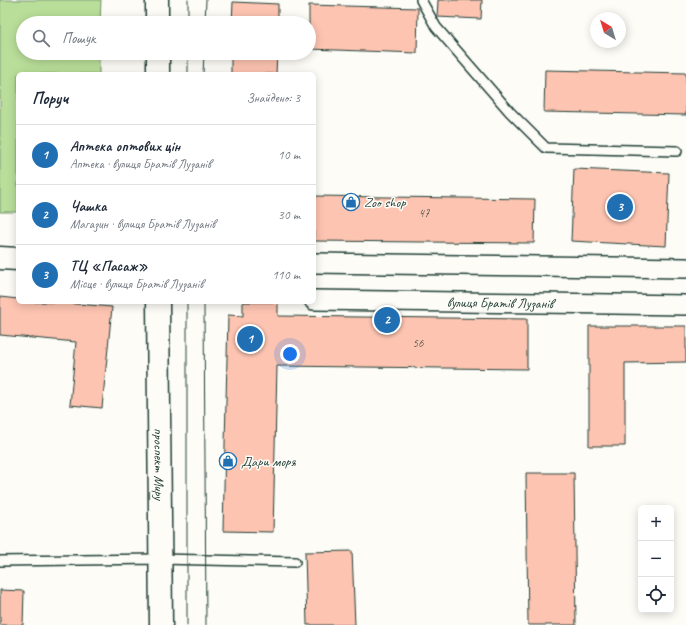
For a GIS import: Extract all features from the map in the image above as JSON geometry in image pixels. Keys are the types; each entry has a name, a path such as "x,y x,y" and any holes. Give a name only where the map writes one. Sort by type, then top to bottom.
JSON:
{"main road":[{"path":"157,0 158,16"},
{"path":"158,60 158,72"},
{"path":"0,258 16,259"},
{"name":"проспект Миру","path":"158,304 161,625"}],"street":[{"path":"316,263 686,268"},
{"name":"вулиця Братів Лузанів","path":"316,300 686,305"}],"lane":[{"path":"421,0 436,27 510,112 546,148 676,151"},
{"path":"0,561 160,559 295,562"}],"green space":[{"path":"0,0 101,0 100,16 16,16 16,60 99,60 99,72 16,72 16,212 0,212"}],"building":[{"path":"438,0 482,0 481,19 437,17"},
{"path":"233,2 278,4 278,16 232,16"},
{"path":"309,5 418,8 417,53 316,49 316,16 309,16"},
{"path":"231,60 277,60 276,72 231,72"},
{"path":"545,70 686,73 686,115 544,112"},
{"path":"574,169 669,173 666,246 571,241"},
{"path":"316,196 535,199 534,243 316,241"},
{"path":"0,297 16,299 16,304 77,304 112,307 102,408 70,405 76,342 0,335"},
{"path":"243,304 278,304 278,316 527,319 527,369 277,366 273,532 223,531 228,315 243,316"},
{"path":"589,326 686,326 686,362 625,363 625,446 589,446"},
{"path":"526,473 574,473 576,625 528,625"},
{"path":"352,551 355,625 307,625 305,552"},
{"path":"0,590 24,591 23,625 0,625"}],"tram line":[{"path":"188,0 188,16"},
{"path":"205,16 206,0"},
{"path":"188,60 188,72"},
{"path":"203,72 204,60"},
{"path":"187,304 187,625"},
{"path":"204,304 206,625"}],"place":[{"name":"Zoo shop","path":"351,202"},
{"name":"ТЦ «Пасаж»","path":"620,207"},
{"name":"Чашка","path":"387,320"},
{"name":"Аптека оптових цін","path":"250,339"},
{"name":"Дари моря","path":"228,461"}]}
